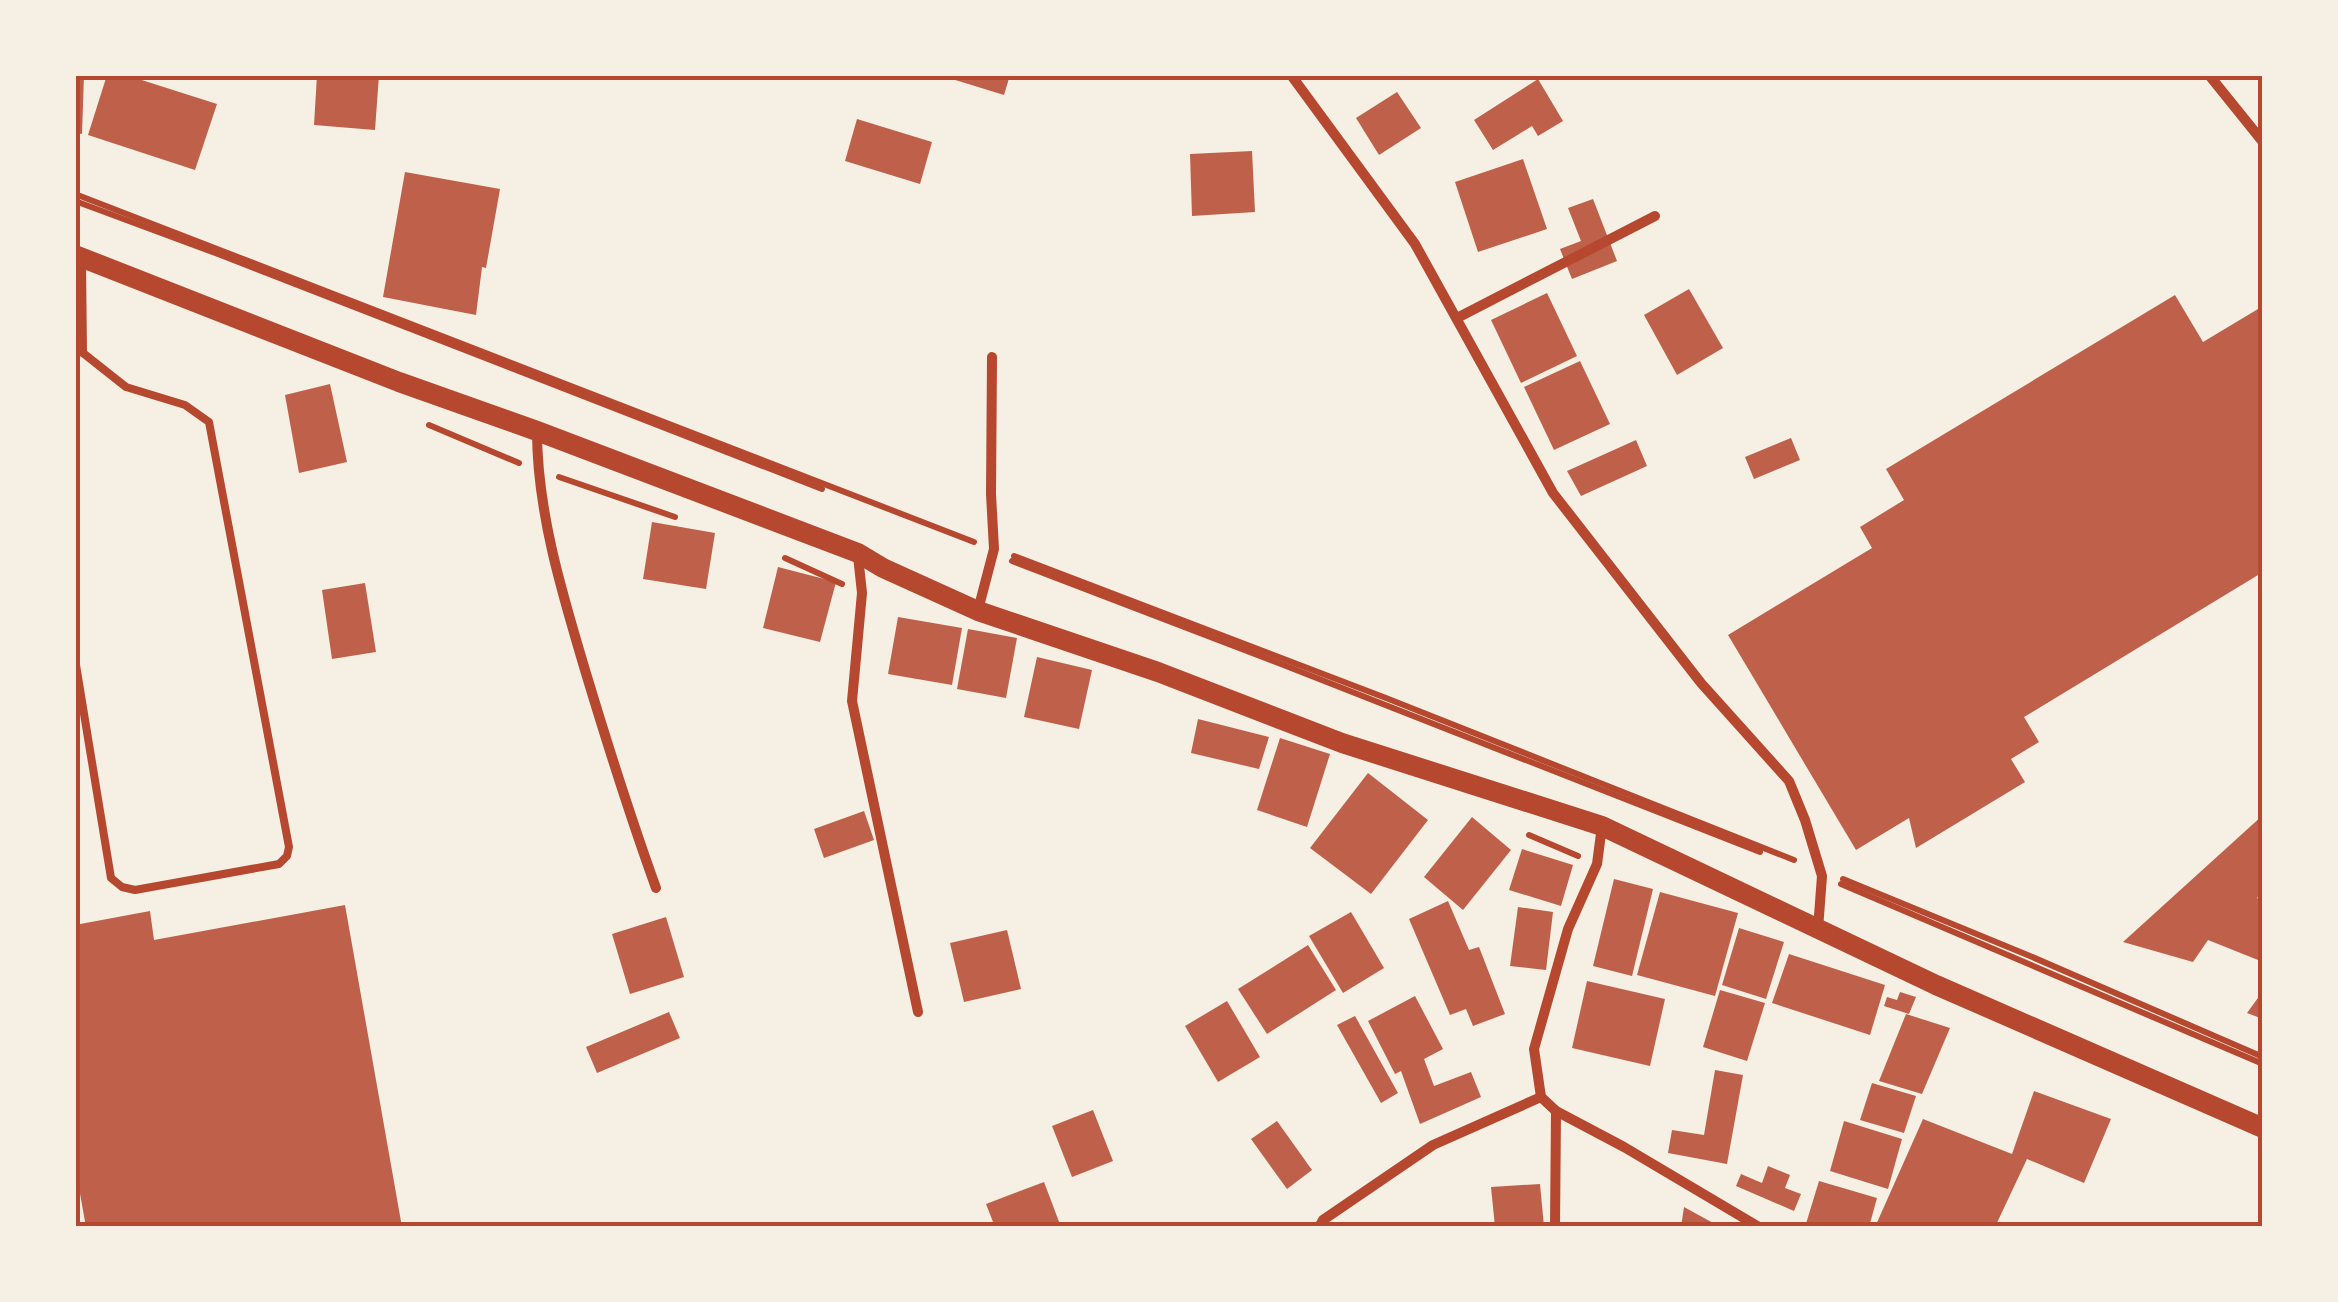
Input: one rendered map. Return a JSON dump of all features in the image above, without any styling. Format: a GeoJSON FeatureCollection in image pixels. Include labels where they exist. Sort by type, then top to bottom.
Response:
{"type":"FeatureCollection","features":[{"type":"Feature","properties":{"kind":"main road"},"geometry":{"type":"LineString","coordinates":[[79,256],[399,382],[858,552],[882,568],[978,612],[1158,672],[1342,744],[1602,826],[1936,985],[2263,1128]]}},
{"type":"Feature","properties":{"kind":"street"},"geometry":{"type":"LineString","coordinates":[[1291,75],[1415,244],[1553,493],[1700,683],[1789,781],[1821,873],[1818,930]]}},
{"type":"Feature","properties":{"kind":"street"},"geometry":{"type":"LineString","coordinates":[[2209,75],[2263,142]]}},
{"type":"Feature","properties":{"kind":"street"},"geometry":{"type":"LineString","coordinates":[[1456,318],[1655,216]]}},
{"type":"Feature","properties":{"kind":"street"},"geometry":{"type":"LineString","coordinates":[[978,612],[994,551],[992,357]]}},
{"type":"Feature","properties":{"kind":"street"},"geometry":{"type":"LineString","coordinates":[[537,431],[537,470],[567,609],[623,798],[656,888]]}},
{"type":"Feature","properties":{"kind":"street"},"geometry":{"type":"LineString","coordinates":[[858,552],[862,593],[852,701],[918,1012]]}},
{"type":"Feature","properties":{"kind":"street"},"geometry":{"type":"LineString","coordinates":[[1602,826],[1597,864],[1568,929],[1534,1049],[1541,1097],[1556,1111],[1759,1227]]}},
{"type":"Feature","properties":{"kind":"street"},"geometry":{"type":"LineString","coordinates":[[1322,1225],[1433,1144],[1541,1097]]}},
{"type":"Feature","properties":{"kind":"street"},"geometry":{"type":"LineString","coordinates":[[1555,1227],[1556,1111]]}},
{"type":"Feature","properties":{"kind":"lane"},"geometry":{"type":"LineString","coordinates":[[75,659],[111,878],[122,887],[136,890],[279,864],[287,856],[290,847],[209,422],[185,405],[126,387],[79,356],[79,256]]}},
{"type":"Feature","properties":{"kind":"path"},"geometry":{"type":"LineString","coordinates":[[75,197],[1821,873],[2263,1060]]}},
{"type":"Feature","properties":{"kind":"building"},"geometry":{"type":"Polygon","coordinates":[[[75,75],[84,75],[82,134],[75,133],[75,75]]]}},
{"type":"Feature","properties":{"kind":"building"},"geometry":{"type":"Polygon","coordinates":[[[107,75],[126,75],[217,104],[195,170],[88,135],[107,75]]]}},
{"type":"Feature","properties":{"kind":"building"},"geometry":{"type":"Polygon","coordinates":[[[317,75],[379,75],[375,130],[314,125],[317,75]]]}},
{"type":"Feature","properties":{"kind":"building"},"geometry":{"type":"Polygon","coordinates":[[[939,75],[1010,75],[1004,95],[939,75]]]}},
{"type":"Feature","properties":{"kind":"building"},"geometry":{"type":"Polygon","coordinates":[[[1538,79],[1563,121],[1538,136],[1532,126],[1493,150],[1474,120],[1538,79]]]}},
{"type":"Feature","properties":{"kind":"building"},"geometry":{"type":"Polygon","coordinates":[[[1397,92],[1421,128],[1379,155],[1356,118],[1397,92]]]}},
{"type":"Feature","properties":{"kind":"building"},"geometry":{"type":"Polygon","coordinates":[[[857,119],[932,142],[920,184],[845,161],[857,119]]]}},
{"type":"Feature","properties":{"kind":"building"},"geometry":{"type":"Polygon","coordinates":[[[1252,151],[1255,212],[1192,216],[1190,154],[1252,151]]]}},
{"type":"Feature","properties":{"kind":"building"},"geometry":{"type":"Polygon","coordinates":[[[1523,159],[1547,229],[1478,252],[1455,182],[1523,159]]]}},
{"type":"Feature","properties":{"kind":"building"},"geometry":{"type":"Polygon","coordinates":[[[405,172],[500,189],[486,268],[482,267],[476,315],[383,297],[405,172]]]}},
{"type":"Feature","properties":{"kind":"building"},"geometry":{"type":"Polygon","coordinates":[[[1593,199],[1617,261],[1572,279],[1560,249],[1581,241],[1568,208],[1593,199]]]}},
{"type":"Feature","properties":{"kind":"building"},"geometry":{"type":"Polygon","coordinates":[[[1689,289],[1723,348],[1677,375],[1644,315],[1689,289]]]}},
{"type":"Feature","properties":{"kind":"building"},"geometry":{"type":"Polygon","coordinates":[[[1547,293],[1577,356],[1521,383],[1491,320],[1547,293]]]}},
{"type":"Feature","properties":{"kind":"building"},"geometry":{"type":"Polygon","coordinates":[[[2175,295],[2203,342],[2263,306],[2263,572],[2024,717],[2039,742],[2011,759],[2025,782],[1916,848],[1909,818],[1856,850],[1728,635],[1872,548],[1860,527],[1904,500],[1886,469],[2175,295]]]}},
{"type":"Feature","properties":{"kind":"building"},"geometry":{"type":"Polygon","coordinates":[[[1580,361],[1610,424],[1554,450],[1524,387],[1580,361]]]}},
{"type":"Feature","properties":{"kind":"building"},"geometry":{"type":"Polygon","coordinates":[[[330,384],[347,462],[299,473],[285,395],[330,384]]]}},
{"type":"Feature","properties":{"kind":"building"},"geometry":{"type":"Polygon","coordinates":[[[1791,438],[1800,460],[1754,479],[1745,457],[1791,438]]]}},
{"type":"Feature","properties":{"kind":"building"},"geometry":{"type":"Polygon","coordinates":[[[1636,440],[1647,466],[1581,496],[1567,471],[1636,440]]]}},
{"type":"Feature","properties":{"kind":"building"},"geometry":{"type":"Polygon","coordinates":[[[652,522],[715,533],[706,589],[643,579],[652,522]]]}},
{"type":"Feature","properties":{"kind":"building"},"geometry":{"type":"Polygon","coordinates":[[[778,567],[836,582],[820,642],[763,628],[778,567]]]}},
{"type":"Feature","properties":{"kind":"building"},"geometry":{"type":"Polygon","coordinates":[[[365,583],[376,652],[332,659],[322,590],[365,583]]]}},
{"type":"Feature","properties":{"kind":"building"},"geometry":{"type":"Polygon","coordinates":[[[898,617],[962,628],[952,685],[888,674],[898,617]]]}},
{"type":"Feature","properties":{"kind":"building"},"geometry":{"type":"Polygon","coordinates":[[[968,629],[1017,638],[1006,698],[957,689],[968,629]]]}},
{"type":"Feature","properties":{"kind":"building"},"geometry":{"type":"Polygon","coordinates":[[[1037,657],[1092,670],[1079,729],[1024,717],[1037,657]]]}},
{"type":"Feature","properties":{"kind":"building"},"geometry":{"type":"Polygon","coordinates":[[[1198,719],[1269,737],[1259,769],[1191,753],[1198,719]]]}},
{"type":"Feature","properties":{"kind":"building"},"geometry":{"type":"Polygon","coordinates":[[[1280,738],[1330,754],[1307,827],[1257,810],[1280,738]]]}},
{"type":"Feature","properties":{"kind":"building"},"geometry":{"type":"Polygon","coordinates":[[[1368,773],[1428,820],[1371,894],[1310,848],[1368,773]]]}},
{"type":"Feature","properties":{"kind":"building"},"geometry":{"type":"Polygon","coordinates":[[[864,811],[874,840],[824,858],[814,829],[864,811]]]}},
{"type":"Feature","properties":{"kind":"building"},"geometry":{"type":"Polygon","coordinates":[[[2263,815],[2263,891],[2257,898],[2263,901],[2263,962],[2208,940],[2193,962],[2123,942],[2263,815]]]}},
{"type":"Feature","properties":{"kind":"building"},"geometry":{"type":"Polygon","coordinates":[[[1472,817],[1511,850],[1463,910],[1424,877],[1472,817]]]}},
{"type":"Feature","properties":{"kind":"building"},"geometry":{"type":"Polygon","coordinates":[[[1522,849],[1573,865],[1561,906],[1509,890],[1522,849]]]}},
{"type":"Feature","properties":{"kind":"building"},"geometry":{"type":"Polygon","coordinates":[[[1614,879],[1653,889],[1632,976],[1593,966],[1614,879]]]}},
{"type":"Feature","properties":{"kind":"building"},"geometry":{"type":"Polygon","coordinates":[[[1660,892],[1738,913],[1715,996],[1637,975],[1660,892]]]}},
{"type":"Feature","properties":{"kind":"building"},"geometry":{"type":"Polygon","coordinates":[[[1448,901],[1469,950],[1479,947],[1505,1014],[1473,1026],[1466,1009],[1450,1015],[1409,919],[1448,901]]]}},
{"type":"Feature","properties":{"kind":"building"},"geometry":{"type":"Polygon","coordinates":[[[345,905],[402,1227],[86,1227],[75,1166],[75,925],[150,911],[154,940],[345,905]]]}},
{"type":"Feature","properties":{"kind":"building"},"geometry":{"type":"Polygon","coordinates":[[[1518,907],[1553,912],[1546,970],[1510,966],[1518,907]]]}},
{"type":"Feature","properties":{"kind":"building"},"geometry":{"type":"Polygon","coordinates":[[[1351,912],[1384,968],[1343,993],[1309,936],[1351,912]]]}},
{"type":"Feature","properties":{"kind":"building"},"geometry":{"type":"Polygon","coordinates":[[[666,917],[684,977],[630,994],[612,934],[666,917]]]}},
{"type":"Feature","properties":{"kind":"building"},"geometry":{"type":"Polygon","coordinates":[[[1739,928],[1784,942],[1766,999],[1722,985],[1739,928]]]}},
{"type":"Feature","properties":{"kind":"building"},"geometry":{"type":"Polygon","coordinates":[[[1007,930],[1021,989],[964,1002],[950,943],[1007,930]]]}},
{"type":"Feature","properties":{"kind":"building"},"geometry":{"type":"Polygon","coordinates":[[[1308,945],[1336,990],[1267,1034],[1238,989],[1308,945]]]}},
{"type":"Feature","properties":{"kind":"building"},"geometry":{"type":"Polygon","coordinates":[[[1789,954],[1885,985],[1870,1035],[1772,1003],[1789,954]]]}},
{"type":"Feature","properties":{"kind":"building"},"geometry":{"type":"Polygon","coordinates":[[[1587,981],[1665,999],[1650,1066],[1572,1048],[1587,981]]]}},
{"type":"Feature","properties":{"kind":"building"},"geometry":{"type":"Polygon","coordinates":[[[1720,990],[1765,1003],[1747,1061],[1703,1047],[1720,990]]]}},
{"type":"Feature","properties":{"kind":"building"},"geometry":{"type":"Polygon","coordinates":[[[2263,991],[2263,1019],[2247,1013],[2263,991]]]}},
{"type":"Feature","properties":{"kind":"building"},"geometry":{"type":"Polygon","coordinates":[[[1900,992],[1916,997],[1909,1014],[1884,1006],[1887,997],[1897,1000],[1900,992]]]}},
{"type":"Feature","properties":{"kind":"building"},"geometry":{"type":"Polygon","coordinates":[[[1415,996],[1443,1049],[1424,1059],[1434,1086],[1471,1072],[1481,1097],[1420,1124],[1401,1071],[1395,1074],[1368,1021],[1415,996]]]}},
{"type":"Feature","properties":{"kind":"building"},"geometry":{"type":"Polygon","coordinates":[[[1227,1001],[1260,1057],[1218,1082],[1185,1026],[1227,1001]]]}},
{"type":"Feature","properties":{"kind":"building"},"geometry":{"type":"Polygon","coordinates":[[[669,1012],[680,1038],[597,1073],[586,1047],[669,1012]]]}},
{"type":"Feature","properties":{"kind":"building"},"geometry":{"type":"Polygon","coordinates":[[[1906,1014],[1950,1028],[1922,1094],[1879,1081],[1906,1014]]]}},
{"type":"Feature","properties":{"kind":"building"},"geometry":{"type":"Polygon","coordinates":[[[1355,1016],[1398,1093],[1381,1103],[1337,1025],[1355,1016]]]}},
{"type":"Feature","properties":{"kind":"building"},"geometry":{"type":"Polygon","coordinates":[[[1715,1070],[1743,1075],[1727,1164],[1668,1153],[1672,1130],[1704,1135],[1715,1070]]]}},
{"type":"Feature","properties":{"kind":"building"},"geometry":{"type":"Polygon","coordinates":[[[1872,1083],[1916,1096],[1904,1133],[1860,1120],[1872,1083]]]}},
{"type":"Feature","properties":{"kind":"building"},"geometry":{"type":"Polygon","coordinates":[[[2034,1091],[2111,1119],[2084,1183],[2027,1159],[1995,1227],[1875,1227],[1923,1119],[2012,1154],[2034,1091]]]}},
{"type":"Feature","properties":{"kind":"building"},"geometry":{"type":"Polygon","coordinates":[[[1093,1110],[1113,1161],[1072,1177],[1052,1126],[1093,1110]]]}},
{"type":"Feature","properties":{"kind":"building"},"geometry":{"type":"Polygon","coordinates":[[[1277,1121],[1312,1170],[1287,1189],[1251,1139],[1277,1121]]]}},
{"type":"Feature","properties":{"kind":"building"},"geometry":{"type":"Polygon","coordinates":[[[1844,1121],[1902,1139],[1888,1189],[1830,1171],[1844,1121]]]}},
{"type":"Feature","properties":{"kind":"building"},"geometry":{"type":"Polygon","coordinates":[[[1768,1166],[1790,1175],[1785,1188],[1801,1194],[1794,1211],[1736,1186],[1741,1174],[1762,1183],[1768,1166]]]}},
{"type":"Feature","properties":{"kind":"building"},"geometry":{"type":"Polygon","coordinates":[[[1819,1181],[1877,1198],[1869,1227],[1805,1227],[1819,1181]]]}},
{"type":"Feature","properties":{"kind":"building"},"geometry":{"type":"Polygon","coordinates":[[[1044,1182],[1061,1227],[995,1227],[986,1204],[1044,1182]]]}},
{"type":"Feature","properties":{"kind":"building"},"geometry":{"type":"Polygon","coordinates":[[[1540,1184],[1544,1227],[1495,1227],[1491,1187],[1540,1184]]]}},
{"type":"Feature","properties":{"kind":"building"},"geometry":{"type":"Polygon","coordinates":[[[1684,1207],[1715,1224],[1714,1227],[1681,1227],[1684,1207]]]}}]}
